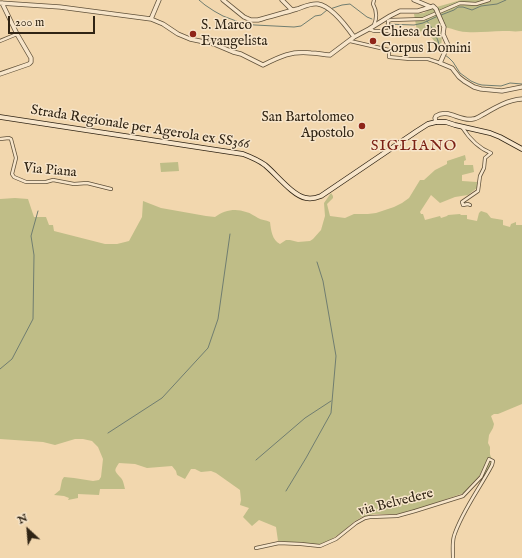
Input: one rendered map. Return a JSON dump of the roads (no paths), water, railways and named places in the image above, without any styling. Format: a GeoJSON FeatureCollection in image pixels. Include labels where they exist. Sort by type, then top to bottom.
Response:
{"type":"FeatureCollection","features":[{"type":"Feature","properties":{"kind":"main road","name":"Strada Regionale per Agerola ex SS366"},"geometry":{"type":"LineString","coordinates":[[0,117],[243,154],[265,165],[301,197],[313,199],[321,196],[417,130],[428,124],[436,122]]}},
{"type":"Feature","properties":{"kind":"main road"},"geometry":{"type":"LineString","coordinates":[[436,122],[446,122],[495,134],[522,149]]}},
{"type":"Feature","properties":{"kind":"street"},"geometry":{"type":"LineString","coordinates":[[151,19],[159,0]]}},
{"type":"Feature","properties":{"kind":"street"},"geometry":{"type":"LineString","coordinates":[[223,0],[244,17],[251,20],[258,20],[317,4],[325,7],[340,19],[354,37]]}},
{"type":"Feature","properties":{"kind":"street"},"geometry":{"type":"LineString","coordinates":[[282,0],[292,10]]}},
{"type":"Feature","properties":{"kind":"street"},"geometry":{"type":"LineString","coordinates":[[374,0],[373,4],[376,12],[374,25]]}},
{"type":"Feature","properties":{"kind":"street"},"geometry":{"type":"LineString","coordinates":[[414,0],[436,8],[444,27],[443,34],[448,45],[441,61]]}},
{"type":"Feature","properties":{"kind":"street"},"geometry":{"type":"LineString","coordinates":[[369,29],[374,31],[392,32],[392,29],[388,27],[388,22],[391,20],[422,19],[460,3],[476,4],[490,0]]}},
{"type":"Feature","properties":{"kind":"street"},"geometry":{"type":"LineString","coordinates":[[1,3],[60,7],[151,19],[190,39],[214,44],[263,65],[290,53],[330,55],[354,37],[400,11],[420,10],[431,7]]}},
{"type":"Feature","properties":{"kind":"street"},"geometry":{"type":"LineString","coordinates":[[0,74],[31,62],[31,58],[1,3]]}},
{"type":"Feature","properties":{"kind":"street"},"geometry":{"type":"LineString","coordinates":[[420,3],[422,7],[420,10]]}},
{"type":"Feature","properties":{"kind":"street"},"geometry":{"type":"LineString","coordinates":[[0,41],[17,34]]}},
{"type":"Feature","properties":{"kind":"street"},"geometry":{"type":"LineString","coordinates":[[349,41],[388,50],[389,57],[441,61],[452,68],[464,81],[480,90],[502,91],[522,87]]}},
{"type":"Feature","properties":{"kind":"street"},"geometry":{"type":"LineString","coordinates":[[436,122],[436,116],[441,114],[450,114],[466,120],[471,120],[510,101],[522,99]]}},
{"type":"Feature","properties":{"kind":"street"},"geometry":{"type":"LineString","coordinates":[[462,127],[472,141],[487,152],[491,153],[485,158],[478,191],[462,202],[463,205],[470,205]]}},
{"type":"Feature","properties":{"kind":"street","name":"Via Piana"},"geometry":{"type":"LineString","coordinates":[[0,140],[11,139],[16,158],[12,174],[14,177],[26,182],[53,180],[74,184],[87,183],[111,189]]}},
{"type":"Feature","properties":{"kind":"street","name":"via Belvedere"},"geometry":{"type":"LineString","coordinates":[[256,548],[279,543],[320,546],[336,539],[356,523],[365,518],[397,516],[463,496],[480,477],[489,459],[491,459],[493,460],[492,465],[464,513],[454,537],[452,544],[453,558]]}},
{"type":"Feature","properties":{"kind":"waterway"},"geometry":{"type":"LineString","coordinates":[[199,0],[223,16],[244,24],[255,25],[301,26],[327,10]]}},
{"type":"Feature","properties":{"kind":"waterway"},"geometry":{"type":"LineString","coordinates":[[441,15],[458,7],[472,10],[481,6],[497,4],[506,0]]}},
{"type":"Feature","properties":{"kind":"waterway"},"geometry":{"type":"LineString","coordinates":[[330,9],[350,4],[372,19]]}},
{"type":"Feature","properties":{"kind":"waterway"},"geometry":{"type":"LineString","coordinates":[[386,24],[414,25],[423,23],[438,16]]}},
{"type":"Feature","properties":{"kind":"waterway"},"geometry":{"type":"LineString","coordinates":[[427,21],[434,32],[441,52],[443,53]]}},
{"type":"Feature","properties":{"kind":"waterway"},"geometry":{"type":"LineString","coordinates":[[445,55],[453,62],[460,73],[478,84],[501,86],[510,83],[522,84]]}},
{"type":"Feature","properties":{"kind":"waterway"},"geometry":{"type":"LineString","coordinates":[[0,369],[12,359],[33,319],[34,255],[31,236],[38,211]]}},
{"type":"Feature","properties":{"kind":"waterway"},"geometry":{"type":"LineString","coordinates":[[108,433],[162,398],[208,348],[218,319],[230,234]]}},
{"type":"Feature","properties":{"kind":"waterway"},"geometry":{"type":"LineString","coordinates":[[286,491],[331,413],[336,356],[323,281],[317,262]]}},
{"type":"Feature","properties":{"kind":"waterway"},"geometry":{"type":"LineString","coordinates":[[256,460],[305,418],[331,401]]}},
{"type":"Feature","properties":{"kind":"place","name":"S. Marco Evangelista"},"geometry":{"type":"Point","coordinates":[193,34]}},
{"type":"Feature","properties":{"kind":"place","name":"Chiesa del Corpus Domini"},"geometry":{"type":"Point","coordinates":[373,41]}},
{"type":"Feature","properties":{"kind":"place","name":"San Bartolomeo Apostolo"},"geometry":{"type":"Point","coordinates":[362,126]}},
{"type":"Feature","properties":{"kind":"district","name":"SIGLIANO"},"geometry":{"type":"Point","coordinates":[414,147]}}]}
